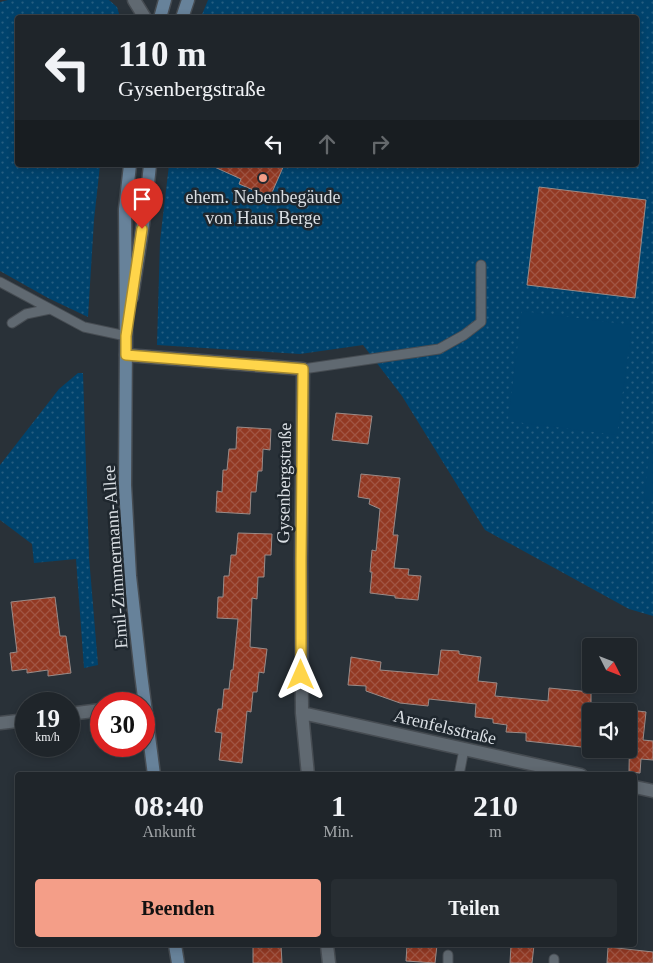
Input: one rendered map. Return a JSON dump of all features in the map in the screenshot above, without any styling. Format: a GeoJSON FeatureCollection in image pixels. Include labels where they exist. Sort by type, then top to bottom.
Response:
{"type":"FeatureCollection","features":[{"type":"Feature","properties":{"kind":"main road"},"geometry":{"type":"LineString","coordinates":[[161,15],[165,0]]}},
{"type":"Feature","properties":{"kind":"main road"},"geometry":{"type":"LineString","coordinates":[[183,15],[188,0]]}},
{"type":"Feature","properties":{"kind":"main road","name":"Emil-Zimmermann-Allee"},"geometry":{"type":"LineString","coordinates":[[130,167],[124,210],[126,336],[125,485],[130,576],[143,692]]}},
{"type":"Feature","properties":{"kind":"main road","name":"Emil-Zimmermann-Allee"},"geometry":{"type":"LineString","coordinates":[[126,336],[150,167]]}},
{"type":"Feature","properties":{"kind":"main road","name":"Emil-Zimmermann-Allee"},"geometry":{"type":"LineString","coordinates":[[151,757],[154,772]]}},
{"type":"Feature","properties":{"kind":"main road"},"geometry":{"type":"LineString","coordinates":[[175,947],[178,963]]}},
{"type":"Feature","properties":{"kind":"street"},"geometry":{"type":"LineString","coordinates":[[134,0],[143,15]]}},
{"type":"Feature","properties":{"kind":"street"},"geometry":{"type":"LineString","coordinates":[[126,355],[303,369]]}},
{"type":"Feature","properties":{"kind":"street","name":"Gysenbergstraße"},"geometry":{"type":"LineString","coordinates":[[303,369],[302,713],[308,772]]}},
{"type":"Feature","properties":{"kind":"street","name":"Arenfelsstraße"},"geometry":{"type":"LineString","coordinates":[[302,713],[567,772]]}},
{"type":"Feature","properties":{"kind":"street"},"geometry":{"type":"LineString","coordinates":[[0,723],[15,721]]}},
{"type":"Feature","properties":{"kind":"street"},"geometry":{"type":"LineString","coordinates":[[637,787],[653,791]]}},
{"type":"Feature","properties":{"kind":"street"},"geometry":{"type":"LineString","coordinates":[[327,947],[328,963]]}},
{"type":"Feature","properties":{"kind":"lane"},"geometry":{"type":"LineString","coordinates":[[303,369],[439,349],[464,335],[481,322],[481,265]]}},
{"type":"Feature","properties":{"kind":"lane"},"geometry":{"type":"LineString","coordinates":[[0,282],[84,327],[126,336]]}},
{"type":"Feature","properties":{"kind":"lane"},"geometry":{"type":"LineString","coordinates":[[12,323],[26,314],[50,309]]}},
{"type":"Feature","properties":{"kind":"lane"},"geometry":{"type":"LineString","coordinates":[[460,772],[464,749]]}},
{"type":"Feature","properties":{"kind":"shaded area"},"geometry":{"type":"Polygon","coordinates":[[[8,0],[109,0],[117,7],[119,15],[15,15],[15,167],[100,167],[94,220],[88,317],[48,298],[0,271],[0,2],[8,0]]]}},
{"type":"Feature","properties":{"kind":"shaded area"},"geometry":{"type":"Polygon","coordinates":[[[208,0],[653,0],[653,616],[629,609],[485,530],[402,396],[363,345],[300,354],[157,345],[160,241],[169,167],[639,167],[639,15],[202,15],[208,0]]]}},
{"type":"Feature","properties":{"kind":"shaded area"},"geometry":{"type":"Polygon","coordinates":[[[522,311],[632,325],[617,435],[508,421],[522,311]]]}},
{"type":"Feature","properties":{"kind":"shaded area"},"geometry":{"type":"Polygon","coordinates":[[[78,373],[83,373],[89,557],[98,665],[84,668],[76,559],[34,563],[32,544],[0,520],[0,465],[59,389],[78,373]]]}},
{"type":"Feature","properties":{"kind":"shaded area"},"geometry":{"type":"Polygon","coordinates":[[[650,446],[653,446],[653,500],[644,499],[650,446]]]}},
{"type":"Feature","properties":{"kind":"building"},"geometry":{"type":"Polygon","coordinates":[[[214,167],[283,167],[270,197],[239,184],[241,179],[214,167]]]}},
{"type":"Feature","properties":{"kind":"building"},"geometry":{"type":"Polygon","coordinates":[[[539,187],[646,200],[635,298],[527,285],[539,187]]]}},
{"type":"Feature","properties":{"kind":"building"},"geometry":{"type":"Polygon","coordinates":[[[336,413],[372,416],[368,444],[332,440],[336,413]]]}},
{"type":"Feature","properties":{"kind":"building"},"geometry":{"type":"Polygon","coordinates":[[[237,427],[271,429],[270,450],[263,449],[262,471],[258,471],[256,492],[251,492],[250,514],[216,512],[217,491],[222,492],[223,470],[227,470],[229,449],[236,449],[237,427]]]}},
{"type":"Feature","properties":{"kind":"building"},"geometry":{"type":"Polygon","coordinates":[[[361,474],[400,478],[393,535],[398,535],[394,568],[409,569],[408,575],[421,576],[418,600],[370,593],[372,550],[376,551],[380,509],[369,504],[370,499],[358,497],[361,474]]]}},
{"type":"Feature","properties":{"kind":"building"},"geometry":{"type":"Polygon","coordinates":[[[238,533],[272,534],[271,555],[265,555],[264,577],[258,577],[257,599],[252,598],[250,647],[267,649],[264,673],[259,672],[257,692],[253,692],[251,712],[247,711],[242,763],[219,760],[222,733],[215,732],[218,709],[222,709],[224,689],[229,689],[231,670],[233,670],[238,619],[217,618],[218,597],[223,597],[224,576],[229,576],[231,555],[236,555],[238,533]]]}},
{"type":"Feature","properties":{"kind":"building"},"geometry":{"type":"Polygon","coordinates":[[[55,597],[60,636],[66,636],[71,673],[48,676],[48,670],[27,673],[27,669],[12,671],[10,653],[17,652],[11,602],[55,597]]]}},
{"type":"Feature","properties":{"kind":"building"},"geometry":{"type":"Polygon","coordinates":[[[441,650],[459,651],[459,654],[481,657],[478,681],[497,683],[495,696],[548,701],[549,688],[591,693],[591,703],[582,703],[582,747],[526,741],[526,733],[506,732],[507,725],[493,723],[493,719],[475,717],[476,704],[429,699],[428,706],[400,703],[366,691],[366,686],[348,685],[351,657],[381,662],[380,670],[438,675],[441,650]]]}},
{"type":"Feature","properties":{"kind":"building"},"geometry":{"type":"Polygon","coordinates":[[[637,711],[646,712],[643,740],[653,741],[653,760],[641,759],[640,773],[629,772],[629,758],[637,758],[637,711]]]}},
{"type":"Feature","properties":{"kind":"building"},"geometry":{"type":"Polygon","coordinates":[[[253,947],[281,947],[282,963],[253,963],[253,947]]]}},
{"type":"Feature","properties":{"kind":"building"},"geometry":{"type":"Polygon","coordinates":[[[407,947],[437,947],[435,963],[406,961],[407,947]]]}},
{"type":"Feature","properties":{"kind":"building"},"geometry":{"type":"Polygon","coordinates":[[[511,947],[534,947],[532,963],[510,963],[511,947]]]}},
{"type":"Feature","properties":{"kind":"building"},"geometry":{"type":"Polygon","coordinates":[[[608,947],[653,952],[653,963],[607,963],[608,947]]]}},
{"type":"Feature","properties":{"kind":"place","name":"ehem. Nebenbegäude von Haus Berge"},"geometry":{"type":"Point","coordinates":[263,178]}},
{"type":"Feature","properties":{"kind":"route"},"geometry":{"type":"LineString","coordinates":[[142,229],[126,336],[126,355],[303,369],[301,675]]}}]}
